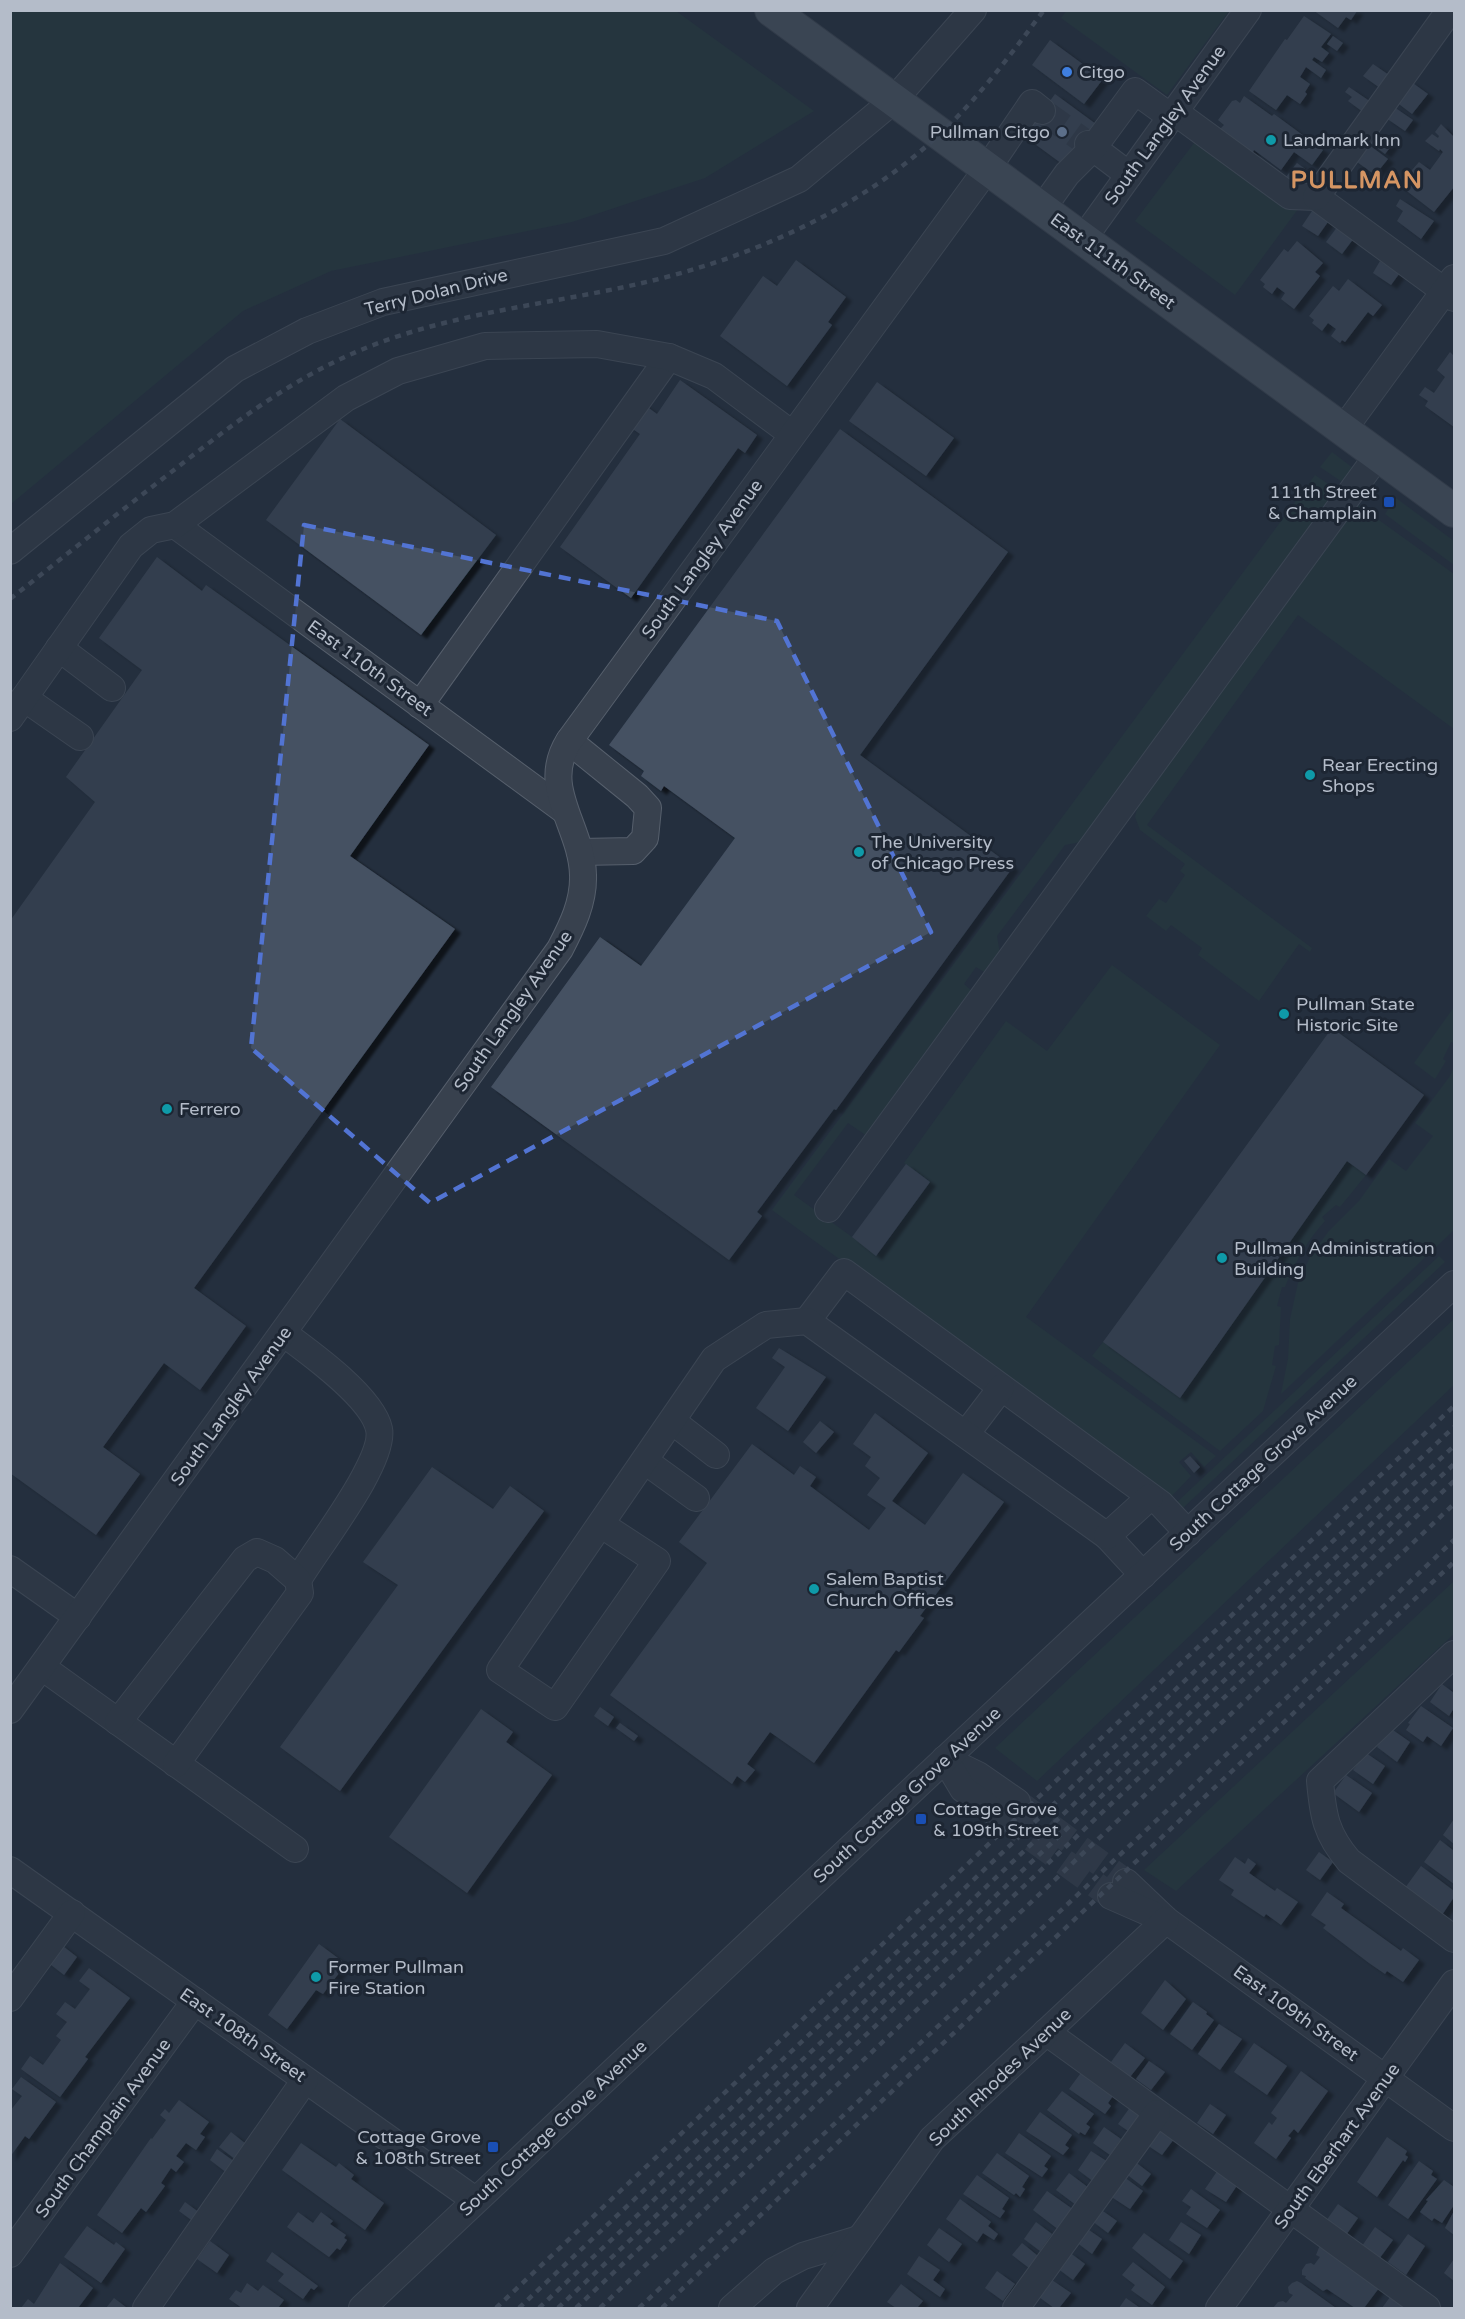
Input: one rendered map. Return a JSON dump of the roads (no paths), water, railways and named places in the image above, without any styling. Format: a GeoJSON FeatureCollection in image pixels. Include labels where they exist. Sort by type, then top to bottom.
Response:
{"type":"FeatureCollection","features":[{"type":"Feature","properties":{"kind":"main road","name":"East 111th Street"},"geometry":{"type":"LineString","coordinates":[[771,10],[1455,511]]}},
{"type":"Feature","properties":{"kind":"street","name":"Terry Dolan Drive"},"geometry":{"type":"LineString","coordinates":[[10,551],[235,369],[308,331],[383,302],[664,241],[799,179],[894,100],[973,10]]}},
{"type":"Feature","properties":{"kind":"street"},"geometry":{"type":"LineString","coordinates":[[1316,197],[1450,10]]}},
{"type":"Feature","properties":{"kind":"street","name":"South Langley Avenue"},"geometry":{"type":"LineString","coordinates":[[1083,239],[1248,11]]}},
{"type":"Feature","properties":{"kind":"street"},"geometry":{"type":"LineString","coordinates":[[1042,209],[1067,174],[1135,91],[1173,114],[1290,196],[1316,197],[1451,289],[1343,430]]}},
{"type":"Feature","properties":{"kind":"street","name":"South Langley Avenue"},"geometry":{"type":"LineString","coordinates":[[10,1710],[560,949],[572,926],[581,900],[583,875],[580,852],[558,786],[558,768],[563,750],[987,169],[1032,103],[1042,111]]}},
{"type":"Feature","properties":{"kind":"street"},"geometry":{"type":"LineString","coordinates":[[1090,146],[1129,175]]}},
{"type":"Feature","properties":{"kind":"street"},"geometry":{"type":"LineString","coordinates":[[80,736],[17,708],[131,546],[151,530],[175,525],[346,399],[398,371],[485,346],[597,344],[669,357],[714,376],[792,434]]}},
{"type":"Feature","properties":{"kind":"street"},"geometry":{"type":"LineString","coordinates":[[420,705],[669,357]]}},
{"type":"Feature","properties":{"kind":"street"},"geometry":{"type":"LineString","coordinates":[[828,1209],[1378,455]]}},
{"type":"Feature","properties":{"kind":"street","name":"East 110th Street"},"geometry":{"type":"LineString","coordinates":[[175,525],[565,811]]}},
{"type":"Feature","properties":{"kind":"street"},"geometry":{"type":"LineString","coordinates":[[59,648],[112,688]]}},
{"type":"Feature","properties":{"kind":"street"},"geometry":{"type":"LineString","coordinates":[[569,741],[637,796],[648,808],[645,838],[633,851],[580,852]]}},
{"type":"Feature","properties":{"kind":"street"},"geometry":{"type":"LineString","coordinates":[[807,1321],[844,1272],[1150,1497],[1188,1533]]}},
{"type":"Feature","properties":{"kind":"street","name":"South Cottage Grove Avenue"},"geometry":{"type":"LineString","coordinates":[[362,2308],[945,1759],[1455,1284]]}},
{"type":"Feature","properties":{"kind":"street"},"geometry":{"type":"LineString","coordinates":[[602,1525],[657,1561],[555,1707],[500,1670],[602,1525],[714,1359],[766,1325],[807,1321],[1107,1536],[1143,1575]]}},
{"type":"Feature","properties":{"kind":"street"},"geometry":{"type":"LineString","coordinates":[[284,1333],[333,1372],[367,1405],[379,1430],[375,1459],[363,1482],[298,1580]]}},
{"type":"Feature","properties":{"kind":"street"},"geometry":{"type":"LineString","coordinates":[[966,1434],[1002,1388]]}},
{"type":"Feature","properties":{"kind":"street"},"geometry":{"type":"LineString","coordinates":[[672,1421],[716,1455]]}},
{"type":"Feature","properties":{"kind":"street"},"geometry":{"type":"LineString","coordinates":[[645,1461],[696,1498]]}},
{"type":"Feature","properties":{"kind":"street"},"geometry":{"type":"LineString","coordinates":[[1107,1536],[1150,1497]]}},
{"type":"Feature","properties":{"kind":"street"},"geometry":{"type":"LineString","coordinates":[[118,1722],[245,1559],[257,1552],[275,1560],[298,1580],[300,1593],[176,1764]]}},
{"type":"Feature","properties":{"kind":"street"},"geometry":{"type":"LineString","coordinates":[[10,1569],[78,1617]]}},
{"type":"Feature","properties":{"kind":"street"},"geometry":{"type":"LineString","coordinates":[[1455,1654],[1320,1781],[1323,1813],[1328,1832],[1335,1845],[1349,1861],[1455,1939]]}},
{"type":"Feature","properties":{"kind":"street"},"geometry":{"type":"LineString","coordinates":[[42,1667],[295,1850]]}},
{"type":"Feature","properties":{"kind":"street"},"geometry":{"type":"LineString","coordinates":[[945,1759],[978,1774],[1009,1809]]}},
{"type":"Feature","properties":{"kind":"street","name":"East 108th Street"},"geometry":{"type":"LineString","coordinates":[[10,1869],[475,2200]]}},
{"type":"Feature","properties":{"kind":"street","name":"East 109th Street"},"geometry":{"type":"LineString","coordinates":[[1118,1889],[1166,1920],[1455,2128]]}},
{"type":"Feature","properties":{"kind":"street"},"geometry":{"type":"LineString","coordinates":[[10,1998],[72,1913]]}},
{"type":"Feature","properties":{"kind":"street","name":"South Rhodes Avenue"},"geometry":{"type":"LineString","coordinates":[[810,2308],[932,2139],[1166,1920]]}},
{"type":"Feature","properties":{"kind":"street","name":"South Eberhart Avenue"},"geometry":{"type":"LineString","coordinates":[[1219,2308],[1455,1983]]}},
{"type":"Feature","properties":{"kind":"street","name":"South Champlain Avenue"},"geometry":{"type":"LineString","coordinates":[[10,2254],[195,2001]]}},
{"type":"Feature","properties":{"kind":"street"},"geometry":{"type":"LineString","coordinates":[[1046,2032],[1422,2307]]}},
{"type":"Feature","properties":{"kind":"street"},"geometry":{"type":"LineString","coordinates":[[146,2308],[305,2080]]}},
{"type":"Feature","properties":{"kind":"street"},"geometry":{"type":"LineString","coordinates":[[1016,2308],[1157,2113]]}},
{"type":"Feature","properties":{"kind":"street"},"geometry":{"type":"LineString","coordinates":[[732,2308],[774,2271],[803,2256],[860,2239]]}},
{"type":"Feature","properties":{"kind":"tunnel"},"geometry":{"type":"LineString","coordinates":[[1042,111],[1088,144]]}},
{"type":"Feature","properties":{"kind":"tunnel"},"geometry":{"type":"LineString","coordinates":[[1017,1802],[1126,1882]]}},
{"type":"Feature","properties":{"kind":"tunnel"},"geometry":{"type":"LineString","coordinates":[[1001,1816],[1111,1896]]}},
{"type":"Feature","properties":{"kind":"railway"},"geometry":{"type":"LineString","coordinates":[[10,599],[236,423],[279,393],[323,367],[382,342],[418,330],[491,312],[601,292],[679,274],[761,246],[838,208],[875,186],[942,132],[983,89],[1044,10]]}},
{"type":"Feature","properties":{"kind":"railway"},"geometry":{"type":"LineString","coordinates":[[496,2308],[1454,1406]]}},
{"type":"Feature","properties":{"kind":"railway"},"geometry":{"type":"LineString","coordinates":[[519,2308],[1454,1427]]}},
{"type":"Feature","properties":{"kind":"railway"},"geometry":{"type":"LineString","coordinates":[[539,2308],[1454,1446]]}},
{"type":"Feature","properties":{"kind":"railway"},"geometry":{"type":"LineString","coordinates":[[558,2308],[1454,1464]]}},
{"type":"Feature","properties":{"kind":"railway"},"geometry":{"type":"LineString","coordinates":[[576,2308],[1454,1481]]}},
{"type":"Feature","properties":{"kind":"railway"},"geometry":{"type":"LineString","coordinates":[[600,2308],[1454,1504]]}},
{"type":"Feature","properties":{"kind":"railway"},"geometry":{"type":"LineString","coordinates":[[639,2308],[1454,1540]]}},
{"type":"Feature","properties":{"kind":"railway"},"geometry":{"type":"LineString","coordinates":[[662,2308],[1454,1562]]}},
{"type":"Feature","properties":{"kind":"place","name":"Citgo"},"geometry":{"type":"Point","coordinates":[1067,72]}},
{"type":"Feature","properties":{"kind":"place","name":"Pullman Citgo"},"geometry":{"type":"Point","coordinates":[1062,132]}},
{"type":"Feature","properties":{"kind":"place","name":"Landmark Inn"},"geometry":{"type":"Point","coordinates":[1271,140]}},
{"type":"Feature","properties":{"kind":"place","name":"111th Street & Champlain"},"geometry":{"type":"Point","coordinates":[1389,502]}},
{"type":"Feature","properties":{"kind":"place","name":"Rear Erecting Shops"},"geometry":{"type":"Point","coordinates":[1310,775]}},
{"type":"Feature","properties":{"kind":"place","name":"The University of Chicago Press"},"geometry":{"type":"Point","coordinates":[859,852]}},
{"type":"Feature","properties":{"kind":"place","name":"Pullman State Historic Site"},"geometry":{"type":"Point","coordinates":[1284,1014]}},
{"type":"Feature","properties":{"kind":"place","name":"Ferrero"},"geometry":{"type":"Point","coordinates":[167,1109]}},
{"type":"Feature","properties":{"kind":"place","name":"Pullman Administration Building"},"geometry":{"type":"Point","coordinates":[1222,1258]}},
{"type":"Feature","properties":{"kind":"place","name":"Salem Baptist Church Offices"},"geometry":{"type":"Point","coordinates":[814,1589]}},
{"type":"Feature","properties":{"kind":"place","name":"Cottage Grove & 109th Street"},"geometry":{"type":"Point","coordinates":[921,1819]}},
{"type":"Feature","properties":{"kind":"place","name":"Former Pullman Fire Station"},"geometry":{"type":"Point","coordinates":[316,1977]}},
{"type":"Feature","properties":{"kind":"place","name":"Cottage Grove & 108th Street"},"geometry":{"type":"Point","coordinates":[493,2147]}},
{"type":"Feature","properties":{"kind":"district","name":"PULLMAN"},"geometry":{"type":"Point","coordinates":[1357,180]}}]}
